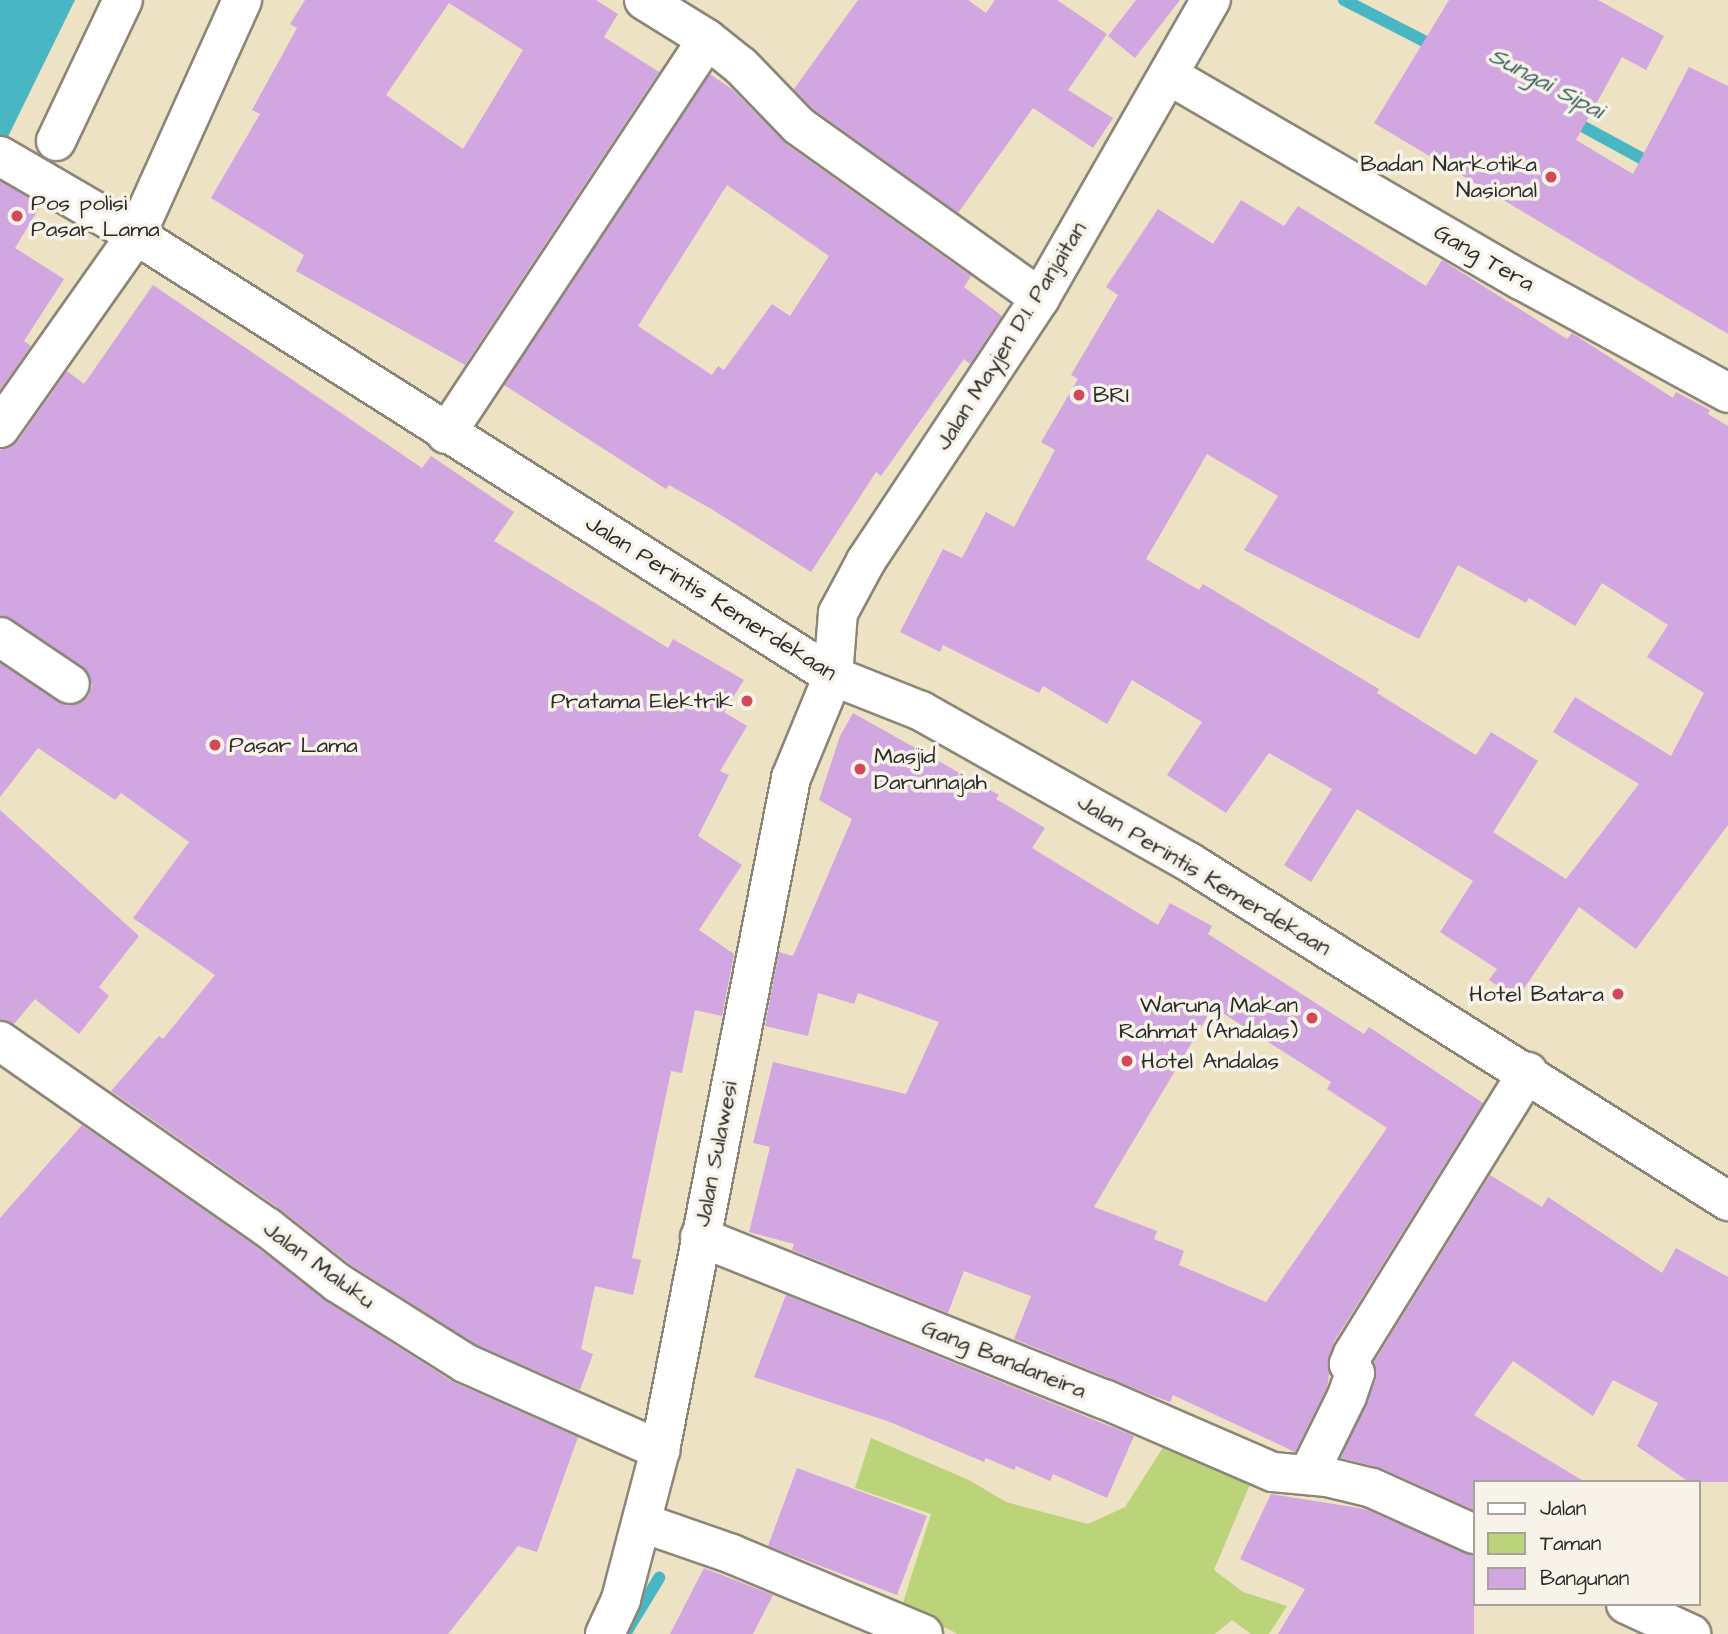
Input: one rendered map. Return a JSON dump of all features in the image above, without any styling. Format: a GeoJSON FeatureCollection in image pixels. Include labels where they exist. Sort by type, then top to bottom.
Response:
{"type":"FeatureCollection","features":[{"type":"Feature","properties":{"kind":"street"},"geometry":{"type":"LineString","coordinates":[[56,141],[123,0]]}},
{"type":"Feature","properties":{"kind":"street"},"geometry":{"type":"LineString","coordinates":[[0,428],[136,235],[242,0]]}},
{"type":"Feature","properties":{"kind":"street"},"geometry":{"type":"LineString","coordinates":[[644,0],[708,38],[741,65],[799,126],[1040,298]]}},
{"type":"Feature","properties":{"kind":"street","name":"Jalan Mayjen D.I. Panjaitan"},"geometry":{"type":"LineString","coordinates":[[833,676],[838,613],[866,561],[1040,298],[1170,76],[1211,0]]}},
{"type":"Feature","properties":{"kind":"street"},"geometry":{"type":"LineString","coordinates":[[446,434],[708,38]]}},
{"type":"Feature","properties":{"kind":"street","name":"Gang Tera"},"geometry":{"type":"LineString","coordinates":[[1170,76],[1521,280],[1728,393]]}},
{"type":"Feature","properties":{"kind":"street","name":"Jalan Perintis Kemerdekaan"},"geometry":{"type":"LineString","coordinates":[[0,156],[49,187],[136,235],[446,434],[833,676],[921,711],[1177,855],[1528,1072],[1728,1201]]}},
{"type":"Feature","properties":{"kind":"street"},"geometry":{"type":"LineString","coordinates":[[0,638],[70,684]]}},
{"type":"Feature","properties":{"kind":"street","name":"Jalan Sulawesi"},"geometry":{"type":"LineString","coordinates":[[605,1634],[621,1599],[643,1524],[660,1450],[791,778],[833,676]]}},
{"type":"Feature","properties":{"kind":"street","name":"Jalan Maluku"},"geometry":{"type":"LineString","coordinates":[[0,1041],[267,1227],[338,1283],[465,1363],[660,1450]]}},
{"type":"Feature","properties":{"kind":"street"},"geometry":{"type":"LineString","coordinates":[[1308,1475],[1347,1396],[1355,1373],[1349,1364],[1353,1354],[1528,1072]]}},
{"type":"Feature","properties":{"kind":"street","name":"Gang Bandaneira"},"geometry":{"type":"LineString","coordinates":[[700,1237],[1104,1399],[1273,1472],[1308,1475],[1372,1488],[1472,1533]]}},
{"type":"Feature","properties":{"kind":"street"},"geometry":{"type":"LineString","coordinates":[[643,1524],[732,1554],[923,1634]]}},
{"type":"Feature","properties":{"kind":"street"},"geometry":{"type":"LineString","coordinates":[[1630,1606],[1691,1634]]}},
{"type":"Feature","properties":{"kind":"green space"},"geometry":{"type":"Polygon","coordinates":[[[871,1438],[969,1480],[1006,1502],[1088,1524],[1125,1507],[1164,1446],[1251,1482],[1214,1570],[1243,1592],[1287,1606],[1269,1634],[1251,1634],[1232,1620],[1215,1634],[958,1634],[902,1606],[931,1514],[855,1488],[871,1438]]]}},
{"type":"Feature","properties":{"kind":"water"},"geometry":{"type":"Polygon","coordinates":[[[0,0],[75,0],[0,153],[0,0]]]}},
{"type":"Feature","properties":{"kind":"building"},"geometry":{"type":"Polygon","coordinates":[[[305,0],[596,0],[618,14],[604,37],[659,72],[465,365],[296,271],[304,255],[211,198],[260,114],[252,110],[297,28],[290,24],[305,0]],[[449,3],[386,95],[463,149],[523,50],[449,3]]]}},
{"type":"Feature","properties":{"kind":"building"},"geometry":{"type":"Polygon","coordinates":[[[858,0],[968,0],[986,13],[995,0],[1057,0],[1107,34],[1068,90],[1113,118],[1093,148],[1033,108],[958,213],[813,109],[794,89],[858,0]]]}},
{"type":"Feature","properties":{"kind":"building"},"geometry":{"type":"Polygon","coordinates":[[[1136,0],[1180,0],[1135,58],[1108,36],[1136,0]]]}},
{"type":"Feature","properties":{"kind":"building"},"geometry":{"type":"Polygon","coordinates":[[[1449,0],[1598,0],[1664,36],[1646,70],[1622,57],[1576,140],[1633,174],[1689,67],[1728,86],[1728,334],[1374,123],[1449,0]]]}},
{"type":"Feature","properties":{"kind":"building"},"geometry":{"type":"Polygon","coordinates":[[[710,74],[733,90],[786,144],[971,276],[964,287],[1002,316],[970,364],[964,359],[881,476],[876,472],[811,572],[713,510],[669,485],[666,489],[504,385],[710,74]],[[727,185],[638,326],[712,375],[718,366],[724,370],[772,304],[790,316],[829,256],[727,185]]]}},
{"type":"Feature","properties":{"kind":"building"},"geometry":{"type":"Polygon","coordinates":[[[0,181],[41,205],[15,248],[64,279],[24,341],[31,346],[0,390],[0,181]]]}},
{"type":"Feature","properties":{"kind":"building"},"geometry":{"type":"Polygon","coordinates":[[[1241,200],[1284,226],[1298,206],[1426,286],[1442,260],[1567,339],[1572,333],[1673,398],[1676,392],[1710,410],[1708,414],[1728,426],[1728,825],[1636,949],[1579,907],[1517,999],[1489,980],[1497,969],[1440,932],[1473,881],[1357,809],[1311,882],[1284,865],[1332,789],[1269,753],[1226,813],[1167,775],[1202,722],[1132,680],[1107,724],[1043,686],[1039,693],[943,645],[940,652],[900,632],[943,549],[962,558],[986,512],[1014,527],[1055,450],[1041,442],[1078,379],[1071,375],[1118,295],[1106,287],[1158,209],[1213,244],[1241,200]],[[1207,454],[1146,559],[1199,590],[1203,584],[1379,689],[1377,693],[1476,755],[1491,732],[1538,761],[1493,832],[1566,879],[1639,784],[1553,732],[1575,697],[1671,756],[1704,693],[1647,657],[1668,625],[1602,583],[1575,626],[1529,598],[1526,603],[1458,565],[1419,639],[1244,550],[1278,496],[1207,454]]]}},
{"type":"Feature","properties":{"kind":"building"},"geometry":{"type":"Polygon","coordinates":[[[153,285],[422,468],[431,456],[514,512],[494,541],[668,648],[673,639],[744,680],[724,712],[747,726],[720,771],[729,775],[698,836],[742,865],[699,930],[734,954],[722,1016],[695,1010],[682,1073],[671,1071],[632,1258],[641,1260],[633,1295],[595,1286],[581,1349],[593,1354],[580,1390],[475,1344],[351,1265],[280,1209],[111,1091],[159,1036],[163,1039],[215,975],[133,918],[189,842],[121,793],[115,800],[38,748],[0,797],[0,663],[68,706],[88,697],[92,685],[82,666],[0,615],[0,450],[18,441],[67,371],[84,384],[153,285]]]}},
{"type":"Feature","properties":{"kind":"building"},"geometry":{"type":"Polygon","coordinates":[[[853,713],[999,795],[996,799],[1045,828],[1032,848],[1158,925],[1170,903],[1212,926],[1208,934],[1364,1034],[1369,1027],[1483,1103],[1334,1342],[1327,1388],[1295,1452],[1173,1395],[1170,1402],[1014,1339],[1031,1296],[964,1271],[948,1313],[792,1250],[794,1244],[749,1232],[770,1147],[753,1143],[773,1062],[906,1094],[939,1022],[858,993],[854,1004],[818,993],[808,1036],[765,1026],[779,952],[793,956],[852,819],[819,800],[840,736],[853,713]],[[1213,1007],[1094,1207],[1157,1231],[1154,1239],[1184,1251],[1179,1265],[1266,1302],[1387,1128],[1327,1089],[1331,1082],[1213,1007]]]}},
{"type":"Feature","properties":{"kind":"building"},"geometry":{"type":"Polygon","coordinates":[[[0,810],[139,936],[99,987],[109,996],[79,1034],[35,999],[14,1024],[0,1019],[0,810]]]}},
{"type":"Feature","properties":{"kind":"building"},"geometry":{"type":"Polygon","coordinates":[[[82,1125],[254,1245],[326,1301],[453,1382],[578,1437],[537,1552],[518,1546],[448,1634],[0,1634],[0,1218],[82,1125]]]}},
{"type":"Feature","properties":{"kind":"building"},"geometry":{"type":"Polygon","coordinates":[[[1490,1175],[1542,1207],[1548,1197],[1662,1273],[1676,1248],[1728,1277],[1728,1482],[1686,1480],[1637,1446],[1658,1403],[1613,1380],[1593,1416],[1513,1361],[1474,1415],[1582,1480],[1472,1480],[1472,1509],[1381,1468],[1341,1458],[1376,1380],[1374,1362],[1490,1175]]]}},
{"type":"Feature","properties":{"kind":"building"},"geometry":{"type":"Polygon","coordinates":[[[786,1295],[1134,1436],[1107,1498],[1053,1474],[1050,1481],[1016,1466],[1014,1470],[986,1458],[984,1462],[890,1422],[754,1377],[786,1295]]]}},
{"type":"Feature","properties":{"kind":"building"},"geometry":{"type":"Polygon","coordinates":[[[797,1468],[927,1516],[897,1595],[768,1546],[797,1468]]]}},
{"type":"Feature","properties":{"kind":"building"},"geometry":{"type":"Polygon","coordinates":[[[1271,1494],[1365,1509],[1472,1555],[1474,1634],[1278,1634],[1305,1589],[1240,1559],[1271,1494]]]}},
{"type":"Feature","properties":{"kind":"building"},"geometry":{"type":"Polygon","coordinates":[[[704,1568],[773,1595],[753,1634],[670,1634],[704,1568]]]}},
{"type":"Feature","properties":{"kind":"waterway","name":"Sungai Sipai"},"geometry":{"type":"LineString","coordinates":[[1344,0],[1438,48]]}},
{"type":"Feature","properties":{"kind":"waterway","name":"Sungai Sipai"},"geometry":{"type":"LineString","coordinates":[[1571,120],[1654,165]]}},
{"type":"Feature","properties":{"kind":"waterway"},"geometry":{"type":"LineString","coordinates":[[625,1634],[659,1578]]}},
{"type":"Feature","properties":{"kind":"place","name":"Badan Narkotika Nasional"},"geometry":{"type":"Point","coordinates":[1551,177]}},
{"type":"Feature","properties":{"kind":"place","name":"Pos polisi Pasar Lama"},"geometry":{"type":"Point","coordinates":[17,216]}},
{"type":"Feature","properties":{"kind":"place","name":"BRI"},"geometry":{"type":"Point","coordinates":[1079,395]}},
{"type":"Feature","properties":{"kind":"place","name":"Pratama Elektrik"},"geometry":{"type":"Point","coordinates":[747,701]}},
{"type":"Feature","properties":{"kind":"place","name":"Pasar Lama"},"geometry":{"type":"Point","coordinates":[215,745]}},
{"type":"Feature","properties":{"kind":"place","name":"Masjid Darunnajah"},"geometry":{"type":"Point","coordinates":[860,769]}},
{"type":"Feature","properties":{"kind":"place","name":"Hotel Batara"},"geometry":{"type":"Point","coordinates":[1618,994]}},
{"type":"Feature","properties":{"kind":"place","name":"Warung Makan Rahmat (Andalas)"},"geometry":{"type":"Point","coordinates":[1312,1018]}},
{"type":"Feature","properties":{"kind":"place","name":"Hotel Andalas"},"geometry":{"type":"Point","coordinates":[1127,1061]}}]}
